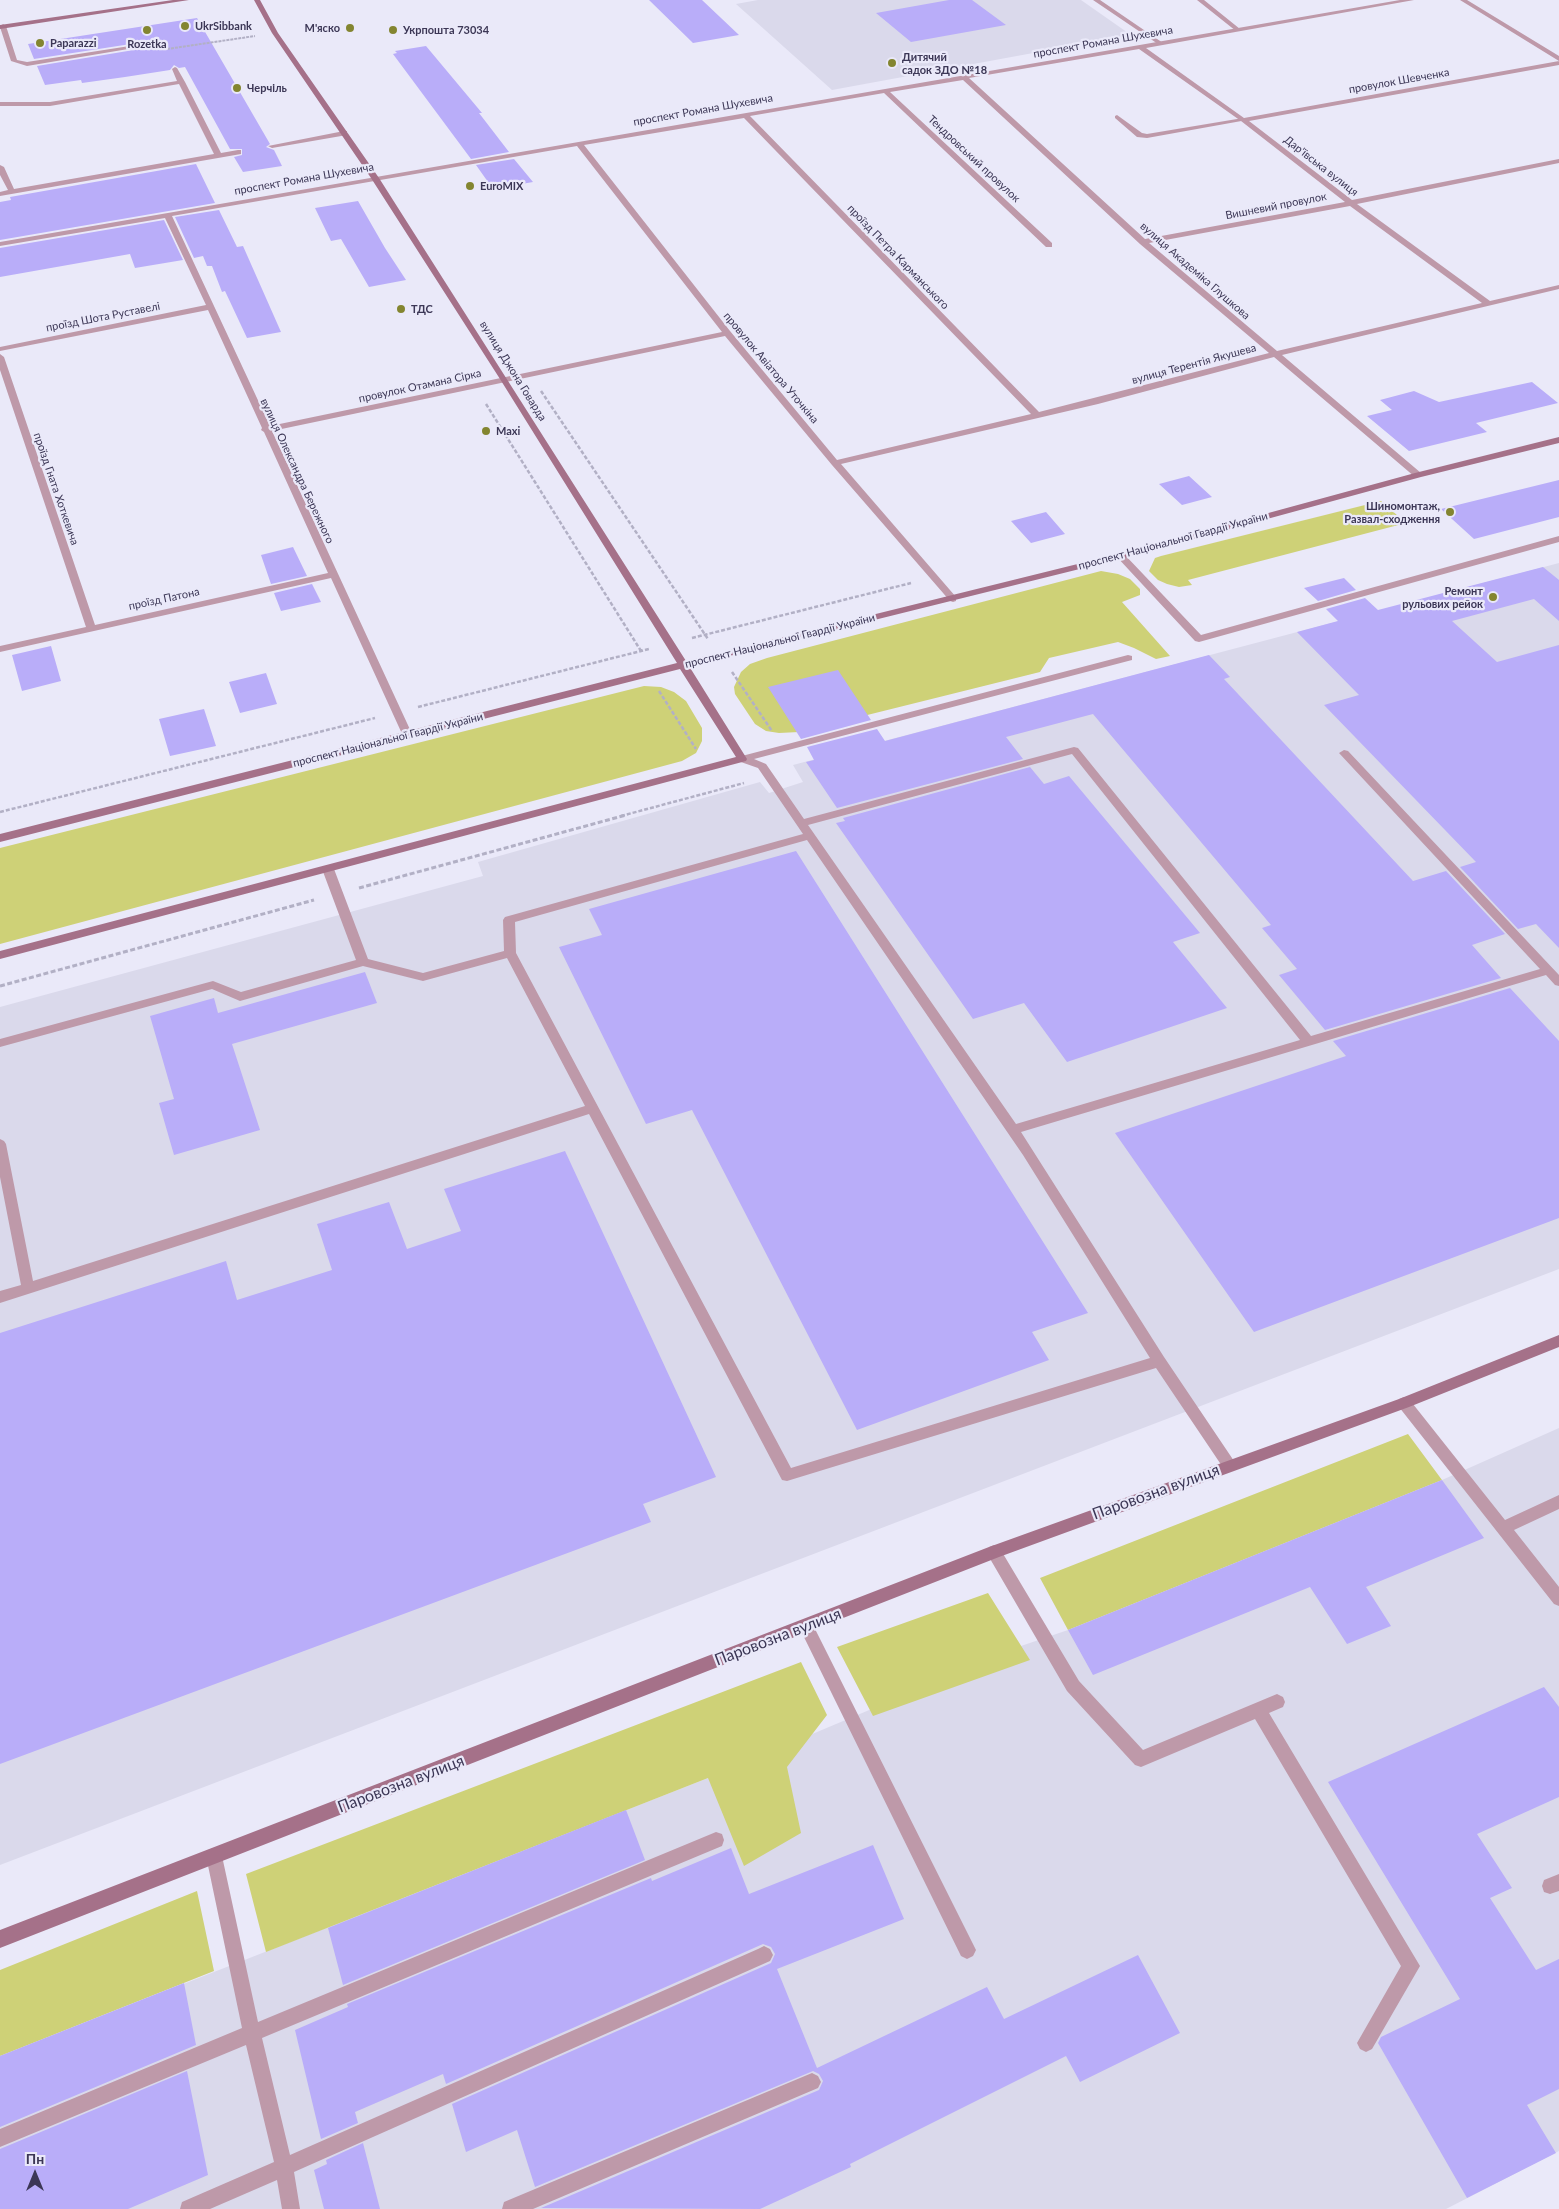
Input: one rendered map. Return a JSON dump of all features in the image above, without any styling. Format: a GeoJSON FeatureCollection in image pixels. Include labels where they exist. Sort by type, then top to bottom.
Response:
{"type":"FeatureCollection","features":[{"type":"Feature","properties":{"kind":"street"},"geometry":{"type":"LineString","coordinates":[[149,45],[27,64],[14,61],[2,26],[186,0]]}},
{"type":"Feature","properties":{"kind":"street","name":"вулиця Джона Говарда"},"geometry":{"type":"LineString","coordinates":[[257,0],[274,33],[375,178],[504,379],[742,759]]}},
{"type":"Feature","properties":{"kind":"street"},"geometry":{"type":"LineString","coordinates":[[1098,1],[1113,0]]}},
{"type":"Feature","properties":{"kind":"street"},"geometry":{"type":"LineString","coordinates":[[1200,0],[1238,30]]}},
{"type":"Feature","properties":{"kind":"street","name":"проспект Романа Шухевича"},"geometry":{"type":"LineString","coordinates":[[0,244],[1411,0]]}},
{"type":"Feature","properties":{"kind":"street"},"geometry":{"type":"LineString","coordinates":[[1463,0],[1559,61]]}},
{"type":"Feature","properties":{"kind":"street"},"geometry":{"type":"LineString","coordinates":[[1098,1],[1160,43]]}},
{"type":"Feature","properties":{"kind":"street","name":"Дар'ївська вулиця"},"geometry":{"type":"LineString","coordinates":[[1141,47],[1243,120],[1351,203],[1488,303]]}},
{"type":"Feature","properties":{"kind":"street","name":"провулок Шевченка"},"geometry":{"type":"LineString","coordinates":[[1117,117],[1140,135],[1147,136],[1559,61]]}},
{"type":"Feature","properties":{"kind":"street"},"geometry":{"type":"LineString","coordinates":[[175,69],[218,155]]}},
{"type":"Feature","properties":{"kind":"street","name":"вулиця Академіка Глушкова"},"geometry":{"type":"LineString","coordinates":[[964,77],[1144,242],[1418,475]]}},
{"type":"Feature","properties":{"kind":"street"},"geometry":{"type":"LineString","coordinates":[[0,104],[50,104],[182,82]]}},
{"type":"Feature","properties":{"kind":"street","name":"Тендровський провулок"},"geometry":{"type":"LineString","coordinates":[[884,90],[1050,244]]}},
{"type":"Feature","properties":{"kind":"street","name":"проїзд Петра Карманського"},"geometry":{"type":"LineString","coordinates":[[744,114],[1037,415]]}},
{"type":"Feature","properties":{"kind":"street"},"geometry":{"type":"LineString","coordinates":[[272,146],[344,133]]}},
{"type":"Feature","properties":{"kind":"street","name":"провулок Авіатора Уточкіна"},"geometry":{"type":"LineString","coordinates":[[579,144],[727,333],[835,463],[953,599]]}},
{"type":"Feature","properties":{"kind":"street"},"geometry":{"type":"LineString","coordinates":[[0,194],[238,152]]}},
{"type":"Feature","properties":{"kind":"street","name":"Вишневий провулок"},"geometry":{"type":"LineString","coordinates":[[1144,242],[1559,161]]}},
{"type":"Feature","properties":{"kind":"street"},"geometry":{"type":"LineString","coordinates":[[0,167],[12,192]]}},
{"type":"Feature","properties":{"kind":"street","name":"вулиця Олександра Бережного"},"geometry":{"type":"LineString","coordinates":[[168,215],[408,736]]}},
{"type":"Feature","properties":{"kind":"street","name":"вулиця Терентія Якушева"},"geometry":{"type":"LineString","coordinates":[[835,463],[1037,415],[1276,354],[1559,287]]}},
{"type":"Feature","properties":{"kind":"street","name":"проїзд Шота Руставелі"},"geometry":{"type":"LineString","coordinates":[[0,349],[210,307]]}},
{"type":"Feature","properties":{"kind":"street","name":"провулок Отамана Сірка"},"geometry":{"type":"LineString","coordinates":[[266,430],[727,333]]}},
{"type":"Feature","properties":{"kind":"street","name":"проїзд Гната Хоткевича"},"geometry":{"type":"LineString","coordinates":[[0,357],[91,628]]}},
{"type":"Feature","properties":{"kind":"street","name":"проспект Національної Гвардії України"},"geometry":{"type":"LineString","coordinates":[[0,838],[408,736],[721,655],[953,599],[1121,556],[1418,475],[1559,440]]}},
{"type":"Feature","properties":{"kind":"street"},"geometry":{"type":"LineString","coordinates":[[1121,556],[1200,639],[1559,540]]}},
{"type":"Feature","properties":{"kind":"street","name":"проїзд Патона"},"geometry":{"type":"LineString","coordinates":[[0,649],[333,575]]}},
{"type":"Feature","properties":{"kind":"street"},"geometry":{"type":"LineString","coordinates":[[0,955],[1128,658]]}},
{"type":"Feature","properties":{"kind":"street"},"geometry":{"type":"LineString","coordinates":[[801,824],[1074,750],[1309,1042]]}},
{"type":"Feature","properties":{"kind":"street"},"geometry":{"type":"LineString","coordinates":[[1344,753],[1559,982]]}},
{"type":"Feature","properties":{"kind":"street"},"geometry":{"type":"LineString","coordinates":[[742,759],[762,766],[769,776],[1013,1130],[1159,1361],[1229,1464]]}},
{"type":"Feature","properties":{"kind":"street"},"geometry":{"type":"LineString","coordinates":[[809,836],[509,920],[510,953],[787,1475],[1159,1361]]}},
{"type":"Feature","properties":{"kind":"street"},"geometry":{"type":"LineString","coordinates":[[328,869],[363,962]]}},
{"type":"Feature","properties":{"kind":"street"},"geometry":{"type":"LineString","coordinates":[[0,1043],[213,985],[240,997],[363,962],[424,977],[510,953]]}},
{"type":"Feature","properties":{"kind":"street"},"geometry":{"type":"LineString","coordinates":[[1013,1130],[1549,970]]}},
{"type":"Feature","properties":{"kind":"street"},"geometry":{"type":"LineString","coordinates":[[0,1297],[591,1108]]}},
{"type":"Feature","properties":{"kind":"street"},"geometry":{"type":"LineString","coordinates":[[0,1144],[28,1288]]}},
{"type":"Feature","properties":{"kind":"street","name":"Паровозна вулиця"},"geometry":{"type":"LineString","coordinates":[[0,1940],[994,1552],[1229,1464],[1404,1403],[1559,1341]]}},
{"type":"Feature","properties":{"kind":"street"},"geometry":{"type":"LineString","coordinates":[[1404,1403],[1559,1599]]}},
{"type":"Feature","properties":{"kind":"street"},"geometry":{"type":"LineString","coordinates":[[1504,1528],[1559,1502]]}},
{"type":"Feature","properties":{"kind":"street"},"geometry":{"type":"LineString","coordinates":[[994,1552],[1073,1686],[1141,1758],[1277,1702]]}},
{"type":"Feature","properties":{"kind":"street"},"geometry":{"type":"LineString","coordinates":[[806,1626],[966,1950]]}},
{"type":"Feature","properties":{"kind":"street"},"geometry":{"type":"LineString","coordinates":[[1258,1710],[1411,1966],[1366,2043]]}},
{"type":"Feature","properties":{"kind":"street"},"geometry":{"type":"LineString","coordinates":[[0,2138],[716,1840]]}},
{"type":"Feature","properties":{"kind":"street"},"geometry":{"type":"LineString","coordinates":[[214,1856],[252,2034],[284,2168],[291,2209]]}},
{"type":"Feature","properties":{"kind":"street"},"geometry":{"type":"LineString","coordinates":[[189,2209],[764,1955]]}},
{"type":"Feature","properties":{"kind":"street"},"geometry":{"type":"LineString","coordinates":[[512,2209],[812,2082]]}},
{"type":"Feature","properties":{"kind":"path"},"geometry":{"type":"LineString","coordinates":[[168,56],[166,49],[274,33]]}},
{"type":"Feature","properties":{"kind":"path"},"geometry":{"type":"LineString","coordinates":[[530,374],[705,635],[721,655],[784,748]]}},
{"type":"Feature","properties":{"kind":"path"},"geometry":{"type":"LineString","coordinates":[[475,386],[641,651]]}},
{"type":"Feature","properties":{"kind":"path"},"geometry":{"type":"LineString","coordinates":[[0,812],[934,578]]}},
{"type":"Feature","properties":{"kind":"path"},"geometry":{"type":"LineString","coordinates":[[635,652],[708,768]]}},
{"type":"Feature","properties":{"kind":"path"},"geometry":{"type":"LineString","coordinates":[[0,986],[769,776]]}},
{"type":"Feature","properties":{"kind":"shaded area","name":"Дитячий садок ЗДО №18"},"geometry":{"type":"Polygon","coordinates":[[[758,0],[1081,0],[1131,35],[832,90],[736,4],[758,0]]]}},
{"type":"Feature","properties":{"kind":"shaded area"},"geometry":{"type":"Polygon","coordinates":[[[1559,563],[1559,1269],[0,1865],[0,1007],[483,876],[478,862],[760,782],[769,793],[803,782],[793,765],[1559,563]]]}},
{"type":"Feature","properties":{"kind":"shaded area"},"geometry":{"type":"Polygon","coordinates":[[[1559,1428],[1559,2151],[1446,2209],[0,2209],[0,2056],[708,1778],[1021,1646],[1068,1630],[1442,1480],[1559,1428]]]}},
{"type":"Feature","properties":{"kind":"green space"},"geometry":{"type":"Polygon","coordinates":[[[1381,501],[1406,523],[1188,580],[1192,585],[1179,587],[1167,584],[1158,580],[1149,571],[1155,558],[1161,556],[1381,501]]]}},
{"type":"Feature","properties":{"kind":"green space"},"geometry":{"type":"Polygon","coordinates":[[[1101,571],[1118,574],[1130,579],[1140,589],[1140,595],[1122,602],[1170,656],[1156,659],[1118,642],[1049,658],[1040,672],[799,732],[779,733],[766,731],[755,724],[735,694],[734,687],[741,672],[750,664],[767,658],[1101,571]]]}},
{"type":"Feature","properties":{"kind":"green space"},"geometry":{"type":"Polygon","coordinates":[[[644,686],[661,687],[674,692],[686,701],[702,728],[702,741],[696,753],[682,761],[0,944],[0,848],[644,686]]]}},
{"type":"Feature","properties":{"kind":"green space"},"geometry":{"type":"Polygon","coordinates":[[[1408,1434],[1442,1480],[1068,1630],[1040,1578],[1408,1434]]]}},
{"type":"Feature","properties":{"kind":"green space"},"geometry":{"type":"Polygon","coordinates":[[[988,1593],[1030,1660],[873,1716],[837,1647],[988,1593]]]}},
{"type":"Feature","properties":{"kind":"green space"},"geometry":{"type":"Polygon","coordinates":[[[801,1662],[827,1715],[787,1767],[801,1833],[744,1866],[708,1778],[266,1952],[246,1874],[801,1662]]]}},
{"type":"Feature","properties":{"kind":"green space"},"geometry":{"type":"Polygon","coordinates":[[[197,1891],[214,1971],[0,2056],[0,1970],[197,1891]]]}},
{"type":"Feature","properties":{"kind":"building"},"geometry":{"type":"Polygon","coordinates":[[[649,0],[702,0],[739,35],[693,43],[649,0]]]}},
{"type":"Feature","properties":{"kind":"building"},"geometry":{"type":"Polygon","coordinates":[[[949,0],[972,0],[1006,25],[911,42],[876,13],[949,0]]]}},
{"type":"Feature","properties":{"kind":"building"},"geometry":{"type":"Polygon","coordinates":[[[197,18],[270,144],[266,147],[274,150],[282,166],[243,172],[234,157],[242,155],[242,149],[230,149],[185,67],[179,68],[174,65],[170,70],[125,77],[82,83],[81,80],[45,85],[37,66],[152,47],[154,45],[150,41],[34,59],[28,44],[197,18]]]}},
{"type":"Feature","properties":{"kind":"building"},"geometry":{"type":"Polygon","coordinates":[[[426,46],[482,113],[479,113],[509,152],[471,159],[393,54],[397,53],[395,51],[426,46]]]}},
{"type":"Feature","properties":{"kind":"building"},"geometry":{"type":"Polygon","coordinates":[[[514,159],[533,182],[493,189],[476,165],[514,159]]]}},
{"type":"Feature","properties":{"kind":"building"},"geometry":{"type":"Polygon","coordinates":[[[196,164],[215,203],[0,240],[0,202],[11,200],[10,197],[196,164]]]}},
{"type":"Feature","properties":{"kind":"building"},"geometry":{"type":"Polygon","coordinates":[[[358,201],[406,280],[369,287],[341,239],[331,241],[315,208],[358,201]]]}},
{"type":"Feature","properties":{"kind":"building"},"geometry":{"type":"Polygon","coordinates":[[[219,210],[237,247],[243,246],[281,332],[247,338],[225,291],[222,292],[212,266],[207,266],[203,256],[194,258],[175,217],[219,210]]]}},
{"type":"Feature","properties":{"kind":"building"},"geometry":{"type":"Polygon","coordinates":[[[164,220],[183,260],[135,268],[130,254],[0,277],[0,248],[164,220]]]}},
{"type":"Feature","properties":{"kind":"building"},"geometry":{"type":"Polygon","coordinates":[[[1532,382],[1558,403],[1476,423],[1487,432],[1409,451],[1367,416],[1392,410],[1380,400],[1414,391],[1439,402],[1532,382]]]}},
{"type":"Feature","properties":{"kind":"building"},"geometry":{"type":"Polygon","coordinates":[[[1189,476],[1212,497],[1182,505],[1159,484],[1189,476]]]}},
{"type":"Feature","properties":{"kind":"building"},"geometry":{"type":"Polygon","coordinates":[[[1559,480],[1559,517],[1474,539],[1441,509],[1559,480]]]}},
{"type":"Feature","properties":{"kind":"building"},"geometry":{"type":"Polygon","coordinates":[[[1046,512],[1065,534],[1031,543],[1011,521],[1046,512]]]}},
{"type":"Feature","properties":{"kind":"building"},"geometry":{"type":"Polygon","coordinates":[[[293,547],[307,576],[271,584],[261,555],[293,547]]]}},
{"type":"Feature","properties":{"kind":"building"},"geometry":{"type":"Polygon","coordinates":[[[1543,567],[1559,580],[1559,621],[1534,599],[1452,621],[1497,662],[1559,645],[1559,948],[1536,924],[1518,929],[1460,867],[1476,862],[1324,705],[1359,695],[1297,632],[1338,621],[1326,609],[1365,598],[1378,610],[1543,567]]]}},
{"type":"Feature","properties":{"kind":"building"},"geometry":{"type":"Polygon","coordinates":[[[1344,578],[1356,590],[1318,601],[1304,588],[1344,578]]]}},
{"type":"Feature","properties":{"kind":"building"},"geometry":{"type":"Polygon","coordinates":[[[312,584],[321,602],[281,611],[274,593],[312,584]]]}},
{"type":"Feature","properties":{"kind":"building"},"geometry":{"type":"Polygon","coordinates":[[[51,646],[61,681],[22,691],[12,655],[51,646]]]}},
{"type":"Feature","properties":{"kind":"building"},"geometry":{"type":"Polygon","coordinates":[[[1209,655],[1230,677],[1224,679],[1413,881],[1446,871],[1505,934],[1472,945],[1501,978],[1325,1030],[1279,975],[1297,969],[1262,928],[1271,925],[1093,714],[1006,737],[1023,759],[837,808],[806,762],[814,760],[807,747],[877,729],[885,741],[1209,655]]]}},
{"type":"Feature","properties":{"kind":"building"},"geometry":{"type":"Polygon","coordinates":[[[838,670],[871,720],[801,739],[768,687],[838,670]]]}},
{"type":"Feature","properties":{"kind":"building"},"geometry":{"type":"Polygon","coordinates":[[[266,673],[277,704],[240,713],[229,682],[266,673]]]}},
{"type":"Feature","properties":{"kind":"building"},"geometry":{"type":"Polygon","coordinates":[[[204,709],[216,746],[170,756],[159,719],[204,709]]]}},
{"type":"Feature","properties":{"kind":"building"},"geometry":{"type":"Polygon","coordinates":[[[1030,767],[1044,784],[1069,776],[1200,933],[1173,942],[1227,1008],[1067,1062],[1024,1003],[973,1019],[836,823],[845,821],[843,818],[1030,767]]]}},
{"type":"Feature","properties":{"kind":"building"},"geometry":{"type":"Polygon","coordinates":[[[796,851],[1088,1313],[1032,1332],[1049,1360],[857,1430],[692,1110],[646,1124],[559,947],[602,935],[589,909],[796,851]]]}},
{"type":"Feature","properties":{"kind":"building"},"geometry":{"type":"Polygon","coordinates":[[[365,972],[377,1003],[232,1044],[260,1130],[174,1155],[159,1103],[174,1099],[150,1016],[214,998],[218,1013],[365,972]]]}},
{"type":"Feature","properties":{"kind":"building"},"geometry":{"type":"Polygon","coordinates":[[[1510,988],[1559,1041],[1559,1218],[1254,1332],[1115,1133],[1346,1056],[1333,1041],[1510,988]]]}},
{"type":"Feature","properties":{"kind":"building"},"geometry":{"type":"Polygon","coordinates":[[[565,1151],[716,1477],[643,1504],[651,1522],[0,1764],[0,1333],[226,1261],[237,1300],[332,1270],[317,1224],[389,1202],[407,1249],[461,1231],[444,1189],[565,1151]]]}},
{"type":"Feature","properties":{"kind":"building"},"geometry":{"type":"Polygon","coordinates":[[[1442,1480],[1484,1538],[1366,1587],[1391,1626],[1347,1644],[1310,1587],[1093,1675],[1068,1630],[1442,1480]]]}},
{"type":"Feature","properties":{"kind":"building"},"geometry":{"type":"Polygon","coordinates":[[[1544,1687],[1559,1707],[1559,1797],[1477,1834],[1512,1888],[1490,1898],[1536,1970],[1559,1959],[1559,2089],[1527,2105],[1556,2153],[1467,2198],[1378,2043],[1381,2037],[1460,1999],[1328,1782],[1544,1687]]]}},
{"type":"Feature","properties":{"kind":"building"},"geometry":{"type":"Polygon","coordinates":[[[626,1810],[645,1860],[343,1985],[328,1928],[626,1810]]]}},
{"type":"Feature","properties":{"kind":"building"},"geometry":{"type":"Polygon","coordinates":[[[873,1845],[904,1919],[777,1969],[817,2068],[987,1987],[1004,2019],[1138,1955],[1180,2033],[1080,2082],[1066,2056],[850,2164],[851,2167],[760,2209],[541,2208],[819,2090],[823,2081],[819,2074],[813,2071],[535,2187],[517,2130],[466,2152],[452,2104],[771,1963],[775,1954],[771,1947],[763,1944],[446,2084],[443,2074],[355,2112],[358,2123],[321,2139],[295,2030],[348,2007],[347,2004],[651,1878],[652,1881],[731,1848],[749,1894],[873,1845]]]}},
{"type":"Feature","properties":{"kind":"building"},"geometry":{"type":"Polygon","coordinates":[[[184,1983],[196,2045],[0,2127],[0,2056],[184,1983]]]}},
{"type":"Feature","properties":{"kind":"building"},"geometry":{"type":"Polygon","coordinates":[[[187,2071],[208,2175],[128,2209],[0,2209],[0,2149],[187,2071]]]}},
{"type":"Feature","properties":{"kind":"building"},"geometry":{"type":"Polygon","coordinates":[[[363,2143],[380,2209],[324,2209],[314,2170],[327,2164],[326,2160],[363,2143]]]}},
{"type":"Feature","properties":{"kind":"place","name":"UkrSibbank"},"geometry":{"type":"Point","coordinates":[185,26]}},
{"type":"Feature","properties":{"kind":"place","name":"М'яско"},"geometry":{"type":"Point","coordinates":[350,28]}},
{"type":"Feature","properties":{"kind":"place","name":"Rozetka"},"geometry":{"type":"Point","coordinates":[147,30]}},
{"type":"Feature","properties":{"kind":"place","name":"Укрпошта 73034"},"geometry":{"type":"Point","coordinates":[393,30]}},
{"type":"Feature","properties":{"kind":"place","name":"Paparazzi"},"geometry":{"type":"Point","coordinates":[40,43]}},
{"type":"Feature","properties":{"kind":"place","name":"Дитячий садок ЗДО №18"},"geometry":{"type":"Point","coordinates":[892,63]}},
{"type":"Feature","properties":{"kind":"place","name":"Черчіль"},"geometry":{"type":"Point","coordinates":[237,88]}},
{"type":"Feature","properties":{"kind":"place","name":"EuroMIX"},"geometry":{"type":"Point","coordinates":[470,186]}},
{"type":"Feature","properties":{"kind":"place","name":"ТДС"},"geometry":{"type":"Point","coordinates":[401,309]}},
{"type":"Feature","properties":{"kind":"place","name":"Maxi"},"geometry":{"type":"Point","coordinates":[486,431]}},
{"type":"Feature","properties":{"kind":"place","name":"Шиномонтаж, Развал-сходження"},"geometry":{"type":"Point","coordinates":[1450,512]}},
{"type":"Feature","properties":{"kind":"place","name":"Ремонт рульових рейок"},"geometry":{"type":"Point","coordinates":[1493,597]}}]}
